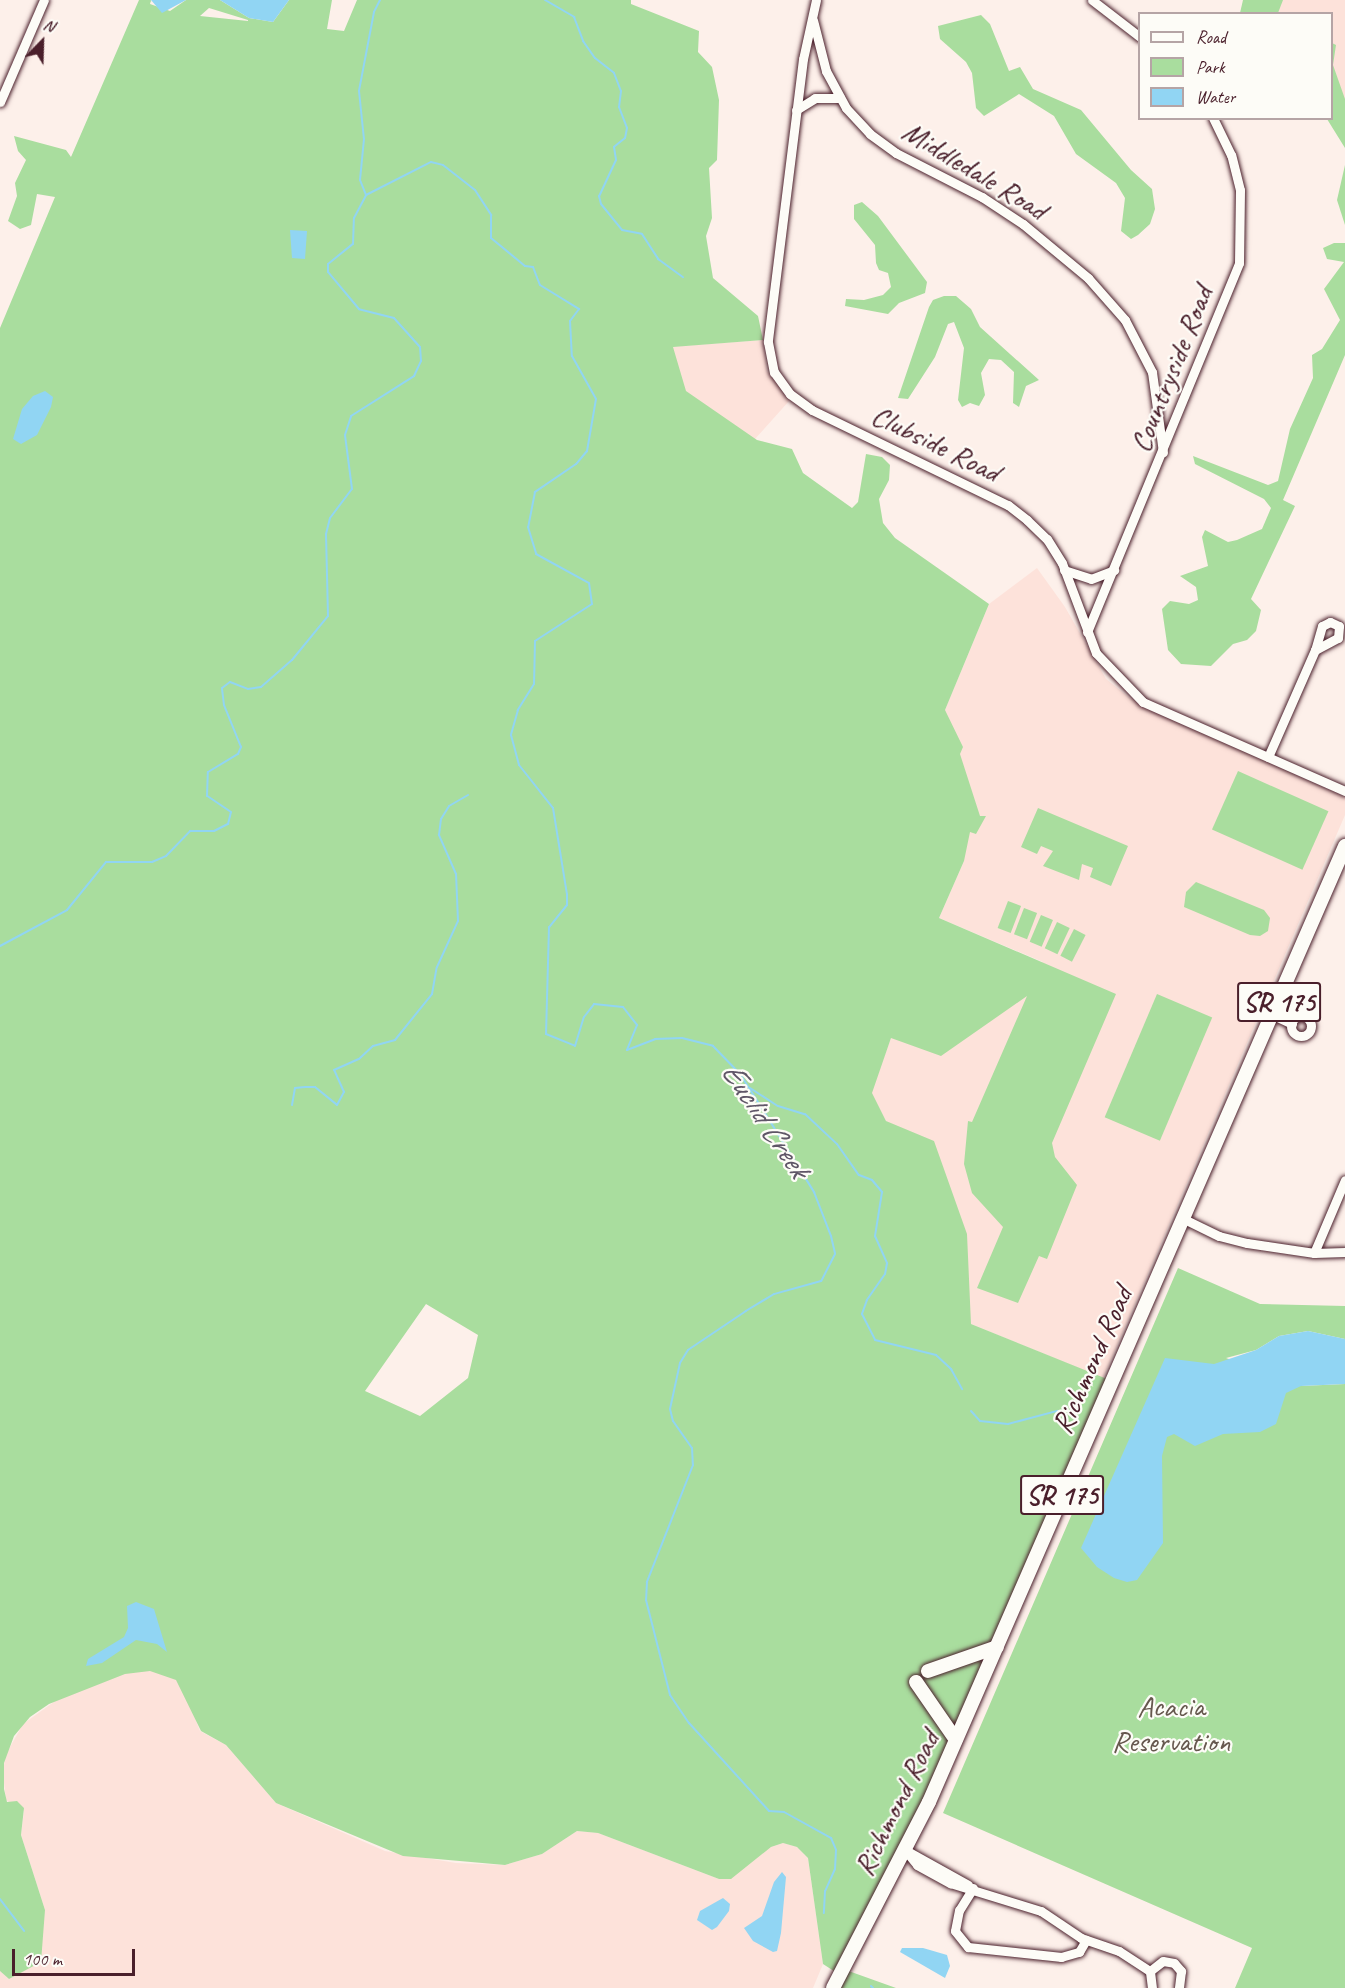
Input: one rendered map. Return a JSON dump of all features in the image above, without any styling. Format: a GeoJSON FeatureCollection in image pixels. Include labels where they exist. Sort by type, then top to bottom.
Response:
{"type":"FeatureCollection","features":[{"type":"Feature","properties":{"kind":"main road","name":"Richmond Road"},"geometry":{"type":"LineString","coordinates":[[833,1988],[905,1850],[956,1740],[1345,846]]}},
{"type":"Feature","properties":{"kind":"main road"},"geometry":{"type":"LineString","coordinates":[[928,1671],[997,1647]]}},
{"type":"Feature","properties":{"kind":"main road"},"geometry":{"type":"LineString","coordinates":[[916,1682],[956,1740]]}},
{"type":"Feature","properties":{"kind":"street"},"geometry":{"type":"LineString","coordinates":[[0,102],[44,0]]}},
{"type":"Feature","properties":{"kind":"street","name":"Clubside Road"},"geometry":{"type":"LineString","coordinates":[[816,0],[796,110],[768,342],[774,372],[789,394],[812,410],[1008,506],[1047,539],[1064,570],[1087,632],[1108,669],[1143,702],[1345,791]]}},
{"type":"Feature","properties":{"kind":"street"},"geometry":{"type":"LineString","coordinates":[[1092,0],[1138,35]]}},
{"type":"Feature","properties":{"kind":"street","name":"Middledale Road"},"geometry":{"type":"LineString","coordinates":[[813,18],[826,71],[840,98],[870,134],[896,153],[982,197],[1023,224],[1088,278],[1125,320],[1152,372],[1163,452]]}},
{"type":"Feature","properties":{"kind":"street"},"geometry":{"type":"LineString","coordinates":[[796,110],[815,98],[840,98]]}},
{"type":"Feature","properties":{"kind":"street","name":"Countryside Road"},"geometry":{"type":"LineString","coordinates":[[1087,632],[1239,263],[1240,190],[1231,155],[1214,120]]}},
{"type":"Feature","properties":{"kind":"street"},"geometry":{"type":"LineString","coordinates":[[1064,570],[1091,579],[1114,570]]}},
{"type":"Feature","properties":{"kind":"street"},"geometry":{"type":"LineString","coordinates":[[1268,757],[1315,650]]}},
{"type":"Feature","properties":{"kind":"street"},"geometry":{"type":"LineString","coordinates":[[1273,1015],[1292,1024]]}},
{"type":"Feature","properties":{"kind":"street"},"geometry":{"type":"LineString","coordinates":[[1314,1253],[1345,1180]]}},
{"type":"Feature","properties":{"kind":"street"},"geometry":{"type":"LineString","coordinates":[[1184,1219],[1219,1236],[1246,1243],[1314,1253],[1345,1252]]}},
{"type":"Feature","properties":{"kind":"street"},"geometry":{"type":"LineString","coordinates":[[905,1850],[925,1869],[950,1883],[973,1888],[1041,1911],[1086,1940],[1119,1951],[1150,1971]]}},
{"type":"Feature","properties":{"kind":"street"},"geometry":{"type":"LineString","coordinates":[[973,1888],[959,1910],[955,1931],[968,1947],[1061,1957],[1079,1952],[1086,1940]]}},
{"type":"Feature","properties":{"kind":"street"},"geometry":{"type":"LineString","coordinates":[[1150,1971],[1163,1960],[1174,1963],[1182,1971],[1179,1988]]}},
{"type":"Feature","properties":{"kind":"street"},"geometry":{"type":"LineString","coordinates":[[1150,1971],[1152,1988]]}},
{"type":"Feature","properties":{"kind":"shaded area"},"geometry":{"type":"Polygon","coordinates":[[[1267,0],[1345,0],[1345,113],[1333,98],[1333,12],[1263,12],[1267,0]]]}},
{"type":"Feature","properties":{"kind":"shaded area"},"geometry":{"type":"Polygon","coordinates":[[[763,340],[767,371],[790,400],[755,439],[761,487],[599,352],[763,340]]]}},
{"type":"Feature","properties":{"kind":"shaded area"},"geometry":{"type":"Polygon","coordinates":[[[1037,568],[1065,607],[1106,679],[1131,699],[1345,797],[1345,815],[1103,1378],[927,1306],[899,1145],[871,1093],[891,1038],[1043,962],[939,918],[964,861],[932,741],[989,604],[1037,568]]]}},
{"type":"Feature","properties":{"kind":"shaded area"},"geometry":{"type":"Polygon","coordinates":[[[132,1557],[200,1731],[226,1745],[276,1803],[385,1851],[456,1863],[505,1865],[542,1854],[577,1831],[598,1833],[719,1879],[771,1847],[783,1843],[797,1847],[808,1858],[823,1964],[813,1988],[0,1988],[0,1971],[9,1979],[45,1910],[21,1835],[24,1811],[6,1800],[3,1774],[5,1756],[23,1724],[58,1699],[132,1557]]]}},
{"type":"Feature","properties":{"kind":"green space"},"geometry":{"type":"Polygon","coordinates":[[[139,0],[151,0],[150,4],[170,11],[186,0],[220,0],[249,18],[273,22],[289,0],[332,0],[327,29],[344,31],[357,0],[631,0],[631,4],[699,31],[698,52],[712,67],[719,100],[717,160],[709,168],[712,218],[706,236],[713,278],[758,316],[763,340],[673,347],[686,391],[757,440],[792,449],[803,473],[852,508],[858,502],[866,454],[882,457],[890,465],[889,480],[879,499],[883,523],[895,538],[989,604],[945,710],[963,747],[960,754],[980,816],[986,816],[976,834],[970,832],[964,861],[939,918],[1116,994],[1052,1143],[1055,1157],[1077,1185],[1047,1259],[1039,1256],[1018,1303],[977,1288],[1003,1227],[972,1193],[964,1164],[968,1121],[972,1122],[1027,996],[941,1056],[891,1038],[872,1093],[886,1121],[934,1141],[967,1234],[971,1324],[1112,1381],[1003,1632],[843,1969],[896,1988],[833,1988],[840,1975],[823,1964],[808,1858],[797,1847],[783,1843],[771,1847],[731,1879],[719,1879],[598,1833],[577,1831],[542,1854],[505,1865],[403,1856],[276,1803],[226,1745],[201,1731],[176,1680],[150,1671],[125,1674],[49,1704],[30,1717],[14,1736],[4,1763],[4,1789],[7,1802],[17,1801],[24,1808],[21,1835],[45,1910],[41,1962],[9,1979],[0,1971],[0,328],[55,197],[37,194],[31,225],[20,229],[8,221],[17,196],[15,183],[26,160],[18,151],[14,136],[66,150],[71,157],[139,0]],[[209,8],[200,16],[248,21],[248,20],[209,8]],[[426,1304],[365,1391],[420,1416],[468,1378],[478,1335],[426,1304]]]}},
{"type":"Feature","properties":{"kind":"green space"},"geometry":{"type":"Polygon","coordinates":[[[1243,0],[1283,0],[1278,12],[1240,12],[1243,0]]]}},
{"type":"Feature","properties":{"kind":"green space"},"geometry":{"type":"Polygon","coordinates":[[[981,15],[990,24],[1009,71],[1020,67],[1033,89],[1081,110],[1131,170],[1152,189],[1155,209],[1150,224],[1138,235],[1131,239],[1121,231],[1125,198],[1116,183],[1076,154],[1054,116],[1019,94],[984,116],[976,108],[972,73],[966,62],[940,39],[938,26],[981,15]]]}},
{"type":"Feature","properties":{"kind":"green space"},"geometry":{"type":"Polygon","coordinates":[[[1333,44],[1336,45],[1333,65],[1333,44]]]}},
{"type":"Feature","properties":{"kind":"green space"},"geometry":{"type":"Polygon","coordinates":[[[1333,65],[1345,99],[1345,148],[1328,120],[1333,120],[1333,65]]]}},
{"type":"Feature","properties":{"kind":"green space"},"geometry":{"type":"Polygon","coordinates":[[[1345,165],[1345,225],[1337,200],[1345,165]]]}},
{"type":"Feature","properties":{"kind":"green space"},"geometry":{"type":"Polygon","coordinates":[[[862,202],[878,216],[927,282],[925,293],[899,303],[888,314],[845,306],[846,299],[864,300],[883,295],[891,287],[888,273],[879,270],[876,263],[875,245],[854,219],[854,205],[862,202]]]}},
{"type":"Feature","properties":{"kind":"green space"},"geometry":{"type":"Polygon","coordinates":[[[1334,243],[1345,243],[1345,355],[1283,500],[1295,506],[1251,599],[1261,610],[1256,631],[1247,640],[1233,644],[1211,666],[1181,664],[1168,650],[1162,609],[1170,601],[1189,604],[1198,600],[1196,587],[1180,576],[1208,566],[1202,537],[1205,530],[1228,542],[1237,540],[1262,529],[1271,508],[1264,499],[1195,464],[1193,456],[1268,485],[1278,481],[1290,429],[1313,378],[1312,355],[1322,349],[1340,320],[1324,289],[1344,262],[1327,259],[1323,248],[1334,243]]]}},
{"type":"Feature","properties":{"kind":"green space"},"geometry":{"type":"Polygon","coordinates":[[[944,296],[956,296],[971,309],[980,327],[1039,380],[1026,386],[1019,407],[1013,403],[1014,372],[1001,360],[989,359],[981,373],[985,395],[979,406],[970,403],[962,407],[958,400],[964,348],[954,322],[948,324],[935,357],[908,399],[898,398],[929,307],[933,300],[944,296]]]}},
{"type":"Feature","properties":{"kind":"green space"},"geometry":{"type":"Polygon","coordinates":[[[1238,771],[1328,811],[1302,870],[1212,829],[1238,771]]]}},
{"type":"Feature","properties":{"kind":"green space"},"geometry":{"type":"Polygon","coordinates":[[[1038,808],[1128,846],[1111,886],[1090,877],[1093,868],[1082,864],[1079,880],[1043,866],[1053,851],[1041,846],[1037,854],[1021,847],[1038,808]]]}},
{"type":"Feature","properties":{"kind":"green space"},"geometry":{"type":"Polygon","coordinates":[[[1196,882],[1264,910],[1270,918],[1268,931],[1260,936],[1250,935],[1184,907],[1186,892],[1196,882]]]}},
{"type":"Feature","properties":{"kind":"green space"},"geometry":{"type":"Polygon","coordinates":[[[1008,901],[1021,906],[1011,933],[998,928],[1008,901]]]}},
{"type":"Feature","properties":{"kind":"green space"},"geometry":{"type":"Polygon","coordinates":[[[1024,908],[1037,913],[1027,939],[1014,934],[1024,908]]]}},
{"type":"Feature","properties":{"kind":"green space"},"geometry":{"type":"Polygon","coordinates":[[[1041,915],[1053,920],[1042,947],[1030,942],[1041,915]]]}},
{"type":"Feature","properties":{"kind":"green space"},"geometry":{"type":"Polygon","coordinates":[[[1057,922],[1070,928],[1057,954],[1045,948],[1057,922]]]}},
{"type":"Feature","properties":{"kind":"green space"},"geometry":{"type":"Polygon","coordinates":[[[1074,929],[1086,935],[1072,962],[1060,956],[1074,929]]]}},
{"type":"Feature","properties":{"kind":"green space"},"geometry":{"type":"Polygon","coordinates":[[[1157,994],[1212,1017],[1160,1141],[1105,1117],[1157,994]]]}},
{"type":"Feature","properties":{"kind":"green space","name":"Acacia Reservation"},"geometry":{"type":"Polygon","coordinates":[[[1178,1268],[1260,1304],[1345,1306],[1345,1339],[1308,1331],[1279,1336],[1256,1350],[1226,1358],[1301,1386],[1345,1384],[1345,1988],[1235,1988],[1252,1948],[943,1813],[1178,1268]]]}},
{"type":"Feature","properties":{"kind":"water"},"geometry":{"type":"Polygon","coordinates":[[[151,0],[186,0],[162,13],[151,0]]]}},
{"type":"Feature","properties":{"kind":"water"},"geometry":{"type":"Polygon","coordinates":[[[220,0],[289,0],[273,22],[249,18],[220,0]]]}},
{"type":"Feature","properties":{"kind":"water"},"geometry":{"type":"Polygon","coordinates":[[[290,230],[307,231],[305,259],[292,258],[290,230]]]}},
{"type":"Feature","properties":{"kind":"water"},"geometry":{"type":"Polygon","coordinates":[[[45,391],[53,397],[51,407],[37,435],[21,444],[13,439],[22,409],[33,396],[45,391]]]}},
{"type":"Feature","properties":{"kind":"water"},"geometry":{"type":"Polygon","coordinates":[[[1308,1331],[1345,1339],[1345,1384],[1301,1386],[1286,1393],[1276,1424],[1260,1432],[1223,1434],[1195,1446],[1174,1434],[1167,1437],[1162,1456],[1163,1543],[1137,1580],[1127,1582],[1114,1578],[1097,1567],[1081,1548],[1165,1358],[1214,1364],[1256,1350],[1279,1336],[1308,1331]]]}},
{"type":"Feature","properties":{"kind":"water"},"geometry":{"type":"Polygon","coordinates":[[[136,1602],[154,1609],[167,1652],[157,1644],[136,1640],[102,1663],[86,1666],[88,1659],[124,1637],[128,1628],[127,1606],[136,1602]]]}},
{"type":"Feature","properties":{"kind":"water"},"geometry":{"type":"Polygon","coordinates":[[[782,1872],[786,1877],[781,1933],[777,1951],[773,1952],[753,1941],[744,1928],[762,1916],[774,1882],[782,1872]]]}},
{"type":"Feature","properties":{"kind":"water"},"geometry":{"type":"Polygon","coordinates":[[[723,1898],[730,1904],[729,1911],[717,1927],[712,1930],[697,1920],[700,1911],[723,1898]]]}},
{"type":"Feature","properties":{"kind":"water"},"geometry":{"type":"Polygon","coordinates":[[[902,1948],[923,1948],[947,1955],[950,1966],[945,1978],[900,1952],[902,1948]]]}},
{"type":"Feature","properties":{"kind":"waterway","name":"Euclid Creek"},"geometry":{"type":"LineString","coordinates":[[380,0],[374,12],[359,91],[364,139],[360,180],[366,195],[431,162],[443,165],[475,190],[491,215],[491,238],[525,266],[533,267],[540,285],[579,309],[570,321],[572,356],[596,399],[587,451],[576,464],[535,492],[528,527],[536,554],[589,583],[592,604],[535,641],[534,684],[518,710],[511,735],[519,765],[553,808],[567,894],[567,905],[549,927],[546,1034],[575,1046],[584,1017],[594,1004],[623,1007],[637,1025],[627,1050],[655,1039],[682,1038],[713,1046],[740,1074],[814,1192],[831,1236],[835,1254],[821,1281],[774,1294],[688,1350],[680,1363],[670,1409],[673,1421],[692,1448],[693,1465],[647,1582],[646,1600],[670,1695],[689,1723],[769,1811],[784,1812],[831,1838],[836,1850],[835,1869],[825,1891],[824,1913]]}},
{"type":"Feature","properties":{"kind":"waterway"},"geometry":{"type":"LineString","coordinates":[[545,0],[574,17],[583,41],[595,58],[614,73],[621,91],[619,107],[627,128],[625,138],[614,147],[616,160],[599,196],[601,204],[622,230],[642,234],[658,259],[683,277]]}},
{"type":"Feature","properties":{"kind":"waterway"},"geometry":{"type":"LineString","coordinates":[[0,946],[67,910],[106,862],[152,862],[166,856],[190,831],[214,831],[228,824],[231,812],[207,796],[208,772],[238,754],[241,747],[224,705],[222,688],[230,682],[248,689],[261,687],[292,660],[328,616],[326,534],[330,518],[352,489],[345,435],[351,416],[414,376],[421,361],[420,347],[394,318],[359,309],[328,272],[328,264],[353,244],[354,218],[366,195]]}},
{"type":"Feature","properties":{"kind":"waterway"},"geometry":{"type":"LineString","coordinates":[[292,1105],[295,1088],[305,1087],[315,1087],[337,1105],[344,1092],[334,1070],[359,1059],[373,1046],[395,1040],[432,994],[437,967],[458,921],[456,874],[439,835],[441,819],[449,806],[468,795]]}},
{"type":"Feature","properties":{"kind":"waterway"},"geometry":{"type":"LineString","coordinates":[[750,1088],[778,1106],[805,1114],[837,1144],[859,1175],[872,1180],[882,1192],[875,1236],[887,1263],[885,1274],[867,1300],[862,1314],[875,1340],[936,1355],[951,1369],[962,1389]]}},
{"type":"Feature","properties":{"kind":"waterway"},"geometry":{"type":"LineString","coordinates":[[971,1411],[980,1421],[1008,1424],[1057,1411]]}},
{"type":"Feature","properties":{"kind":"waterway"},"geometry":{"type":"LineString","coordinates":[[0,1899],[24,1931]]}}]}
